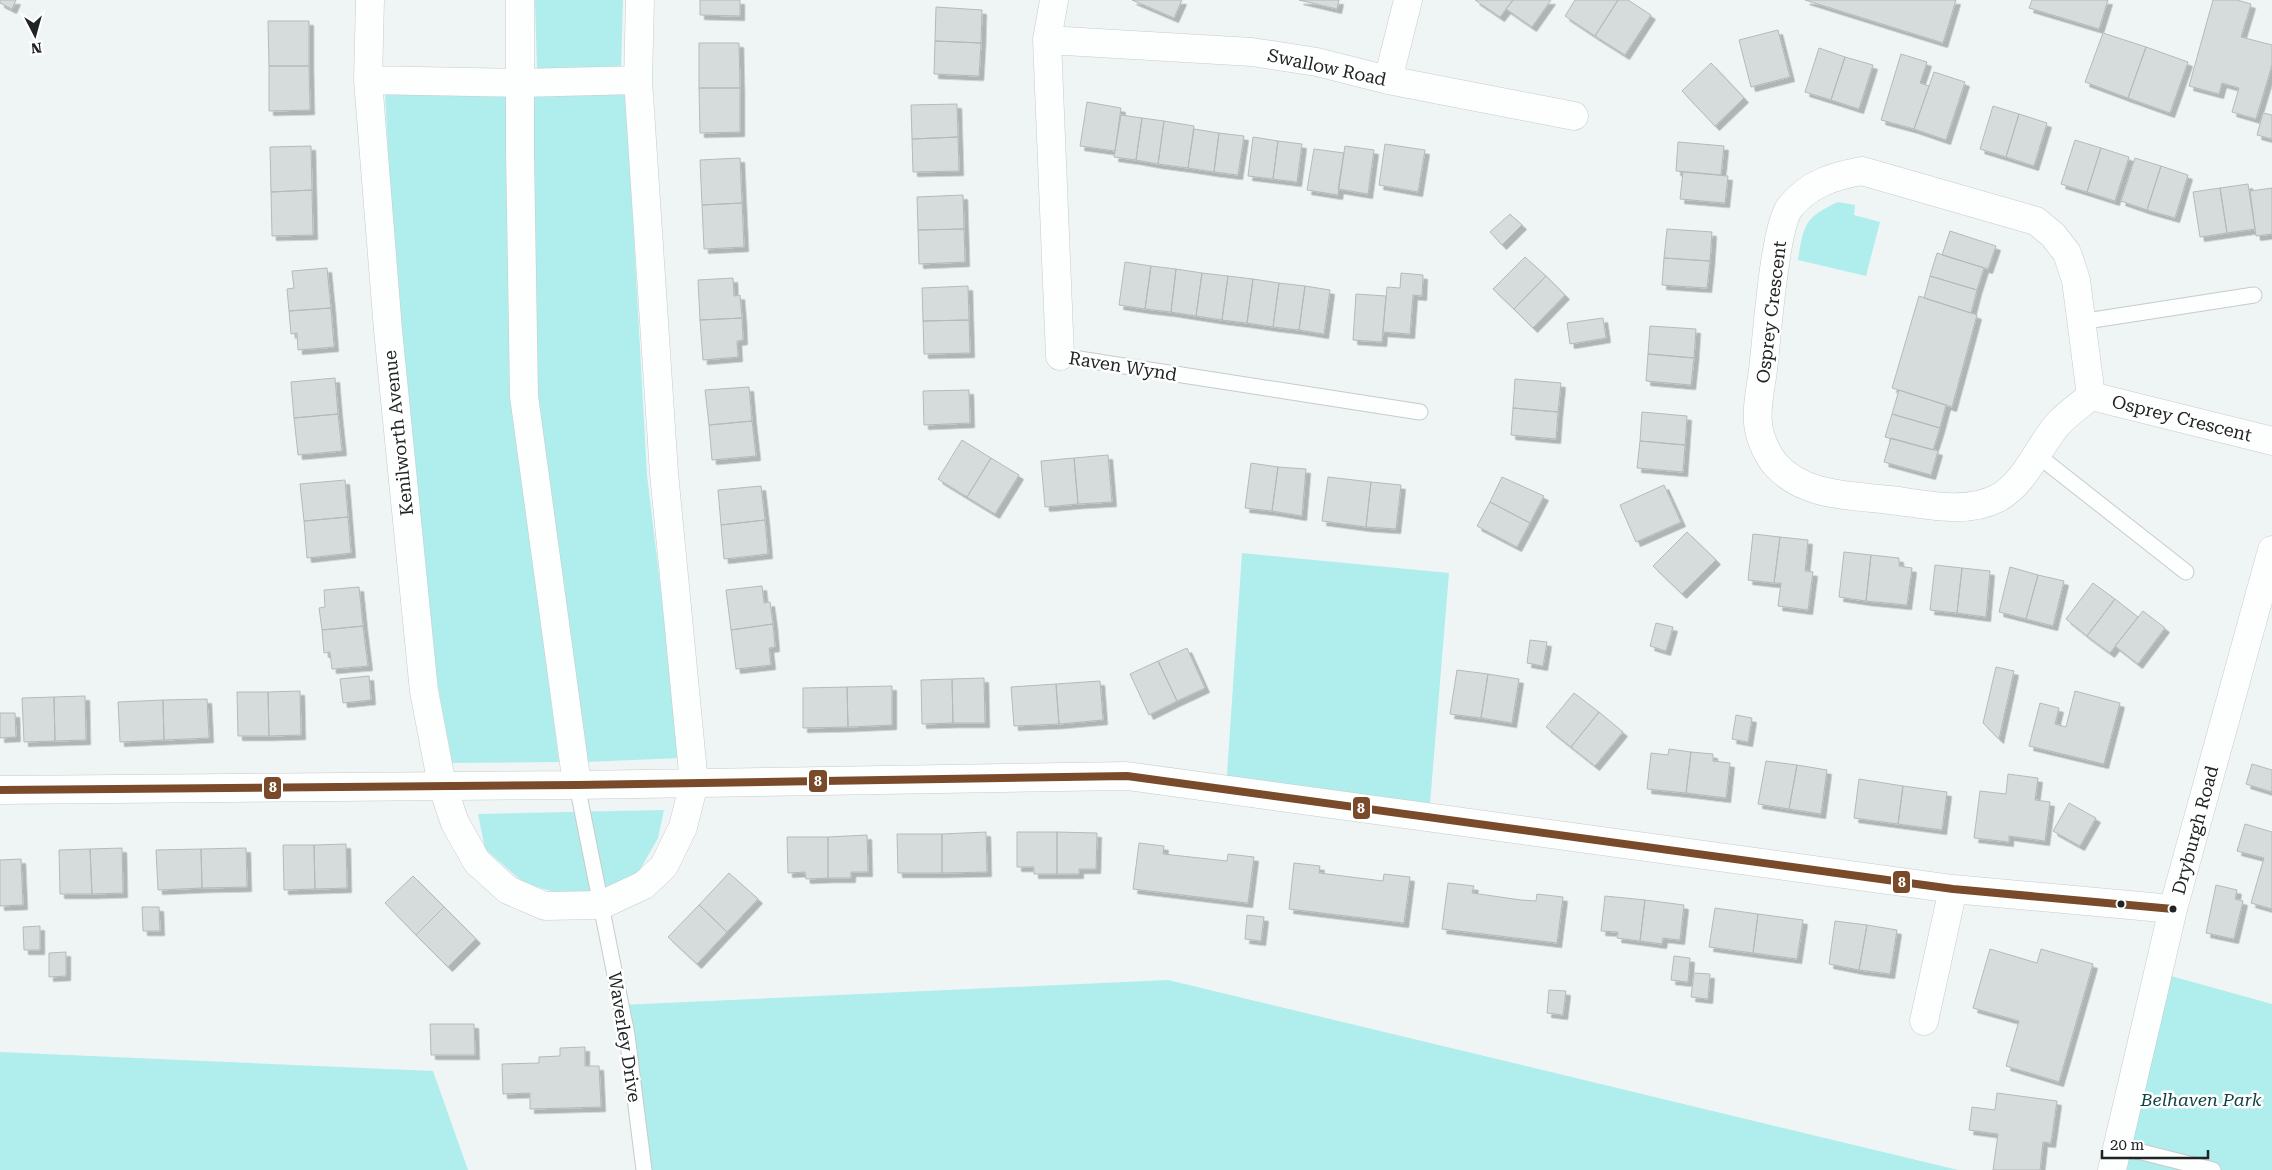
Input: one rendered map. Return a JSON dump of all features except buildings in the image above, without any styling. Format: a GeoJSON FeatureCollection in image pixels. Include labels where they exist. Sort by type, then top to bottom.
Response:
{"type":"FeatureCollection","features":[{"type":"Feature","properties":{"kind":"street","name":"Kenilworth Avenue"},"geometry":{"type":"LineString","coordinates":[[370,0],[368,80],[388,330],[424,691],[442,785]]}},
{"type":"Feature","properties":{"kind":"street"},"geometry":{"type":"LineString","coordinates":[[520,0],[524,396],[577,785]]}},
{"type":"Feature","properties":{"kind":"street"},"geometry":{"type":"LineString","coordinates":[[442,785],[455,823],[477,862],[508,890],[545,906],[601,904],[644,885],[664,866],[684,827],[694,783],[664,473],[638,80],[640,0]]}},
{"type":"Feature","properties":{"kind":"street","name":"Raven Wynd"},"geometry":{"type":"LineString","coordinates":[[1054,0],[1048,40],[1060,356]]}},
{"type":"Feature","properties":{"kind":"street"},"geometry":{"type":"LineString","coordinates":[[1388,80],[1408,0]]}},
{"type":"Feature","properties":{"kind":"street","name":"Swallow Road"},"geometry":{"type":"LineString","coordinates":[[1048,40],[1252,52],[1317,62],[1388,80],[1574,116]]}},
{"type":"Feature","properties":{"kind":"street"},"geometry":{"type":"LineString","coordinates":[[368,80],[521,83],[638,80]]}},
{"type":"Feature","properties":{"kind":"street","name":"Osprey Crescent"},"geometry":{"type":"LineString","coordinates":[[1862,171],[2036,221],[2053,234],[2067,253],[2076,280],[2091,396],[2058,425],[2036,454],[2017,484],[1998,498],[1975,506],[1951,508],[1822,492],[1792,480],[1774,463],[1762,442],[1758,422],[1778,243],[1789,209],[1807,190],[1832,177],[1862,171]]}},
{"type":"Feature","properties":{"kind":"street","name":"Osprey Crescent"},"geometry":{"type":"LineString","coordinates":[[2091,396],[2272,441]]}},
{"type":"Feature","properties":{"kind":"street","name":"Dryburgh Road"},"geometry":{"type":"LineString","coordinates":[[2115,1158],[2173,908],[2272,550]]}},
{"type":"Feature","properties":{"kind":"street"},"geometry":{"type":"LineString","coordinates":[[0,790],[577,785],[1127,776],[1953,889],[2173,908]]}},
{"type":"Feature","properties":{"kind":"street"},"geometry":{"type":"LineString","coordinates":[[1924,1021],[1953,889]]}},
{"type":"Feature","properties":{"kind":"lane"},"geometry":{"type":"LineString","coordinates":[[2080,322],[2254,295]]}},
{"type":"Feature","properties":{"kind":"lane","name":"Raven Wynd"},"geometry":{"type":"LineString","coordinates":[[1060,356],[1420,412]]}},
{"type":"Feature","properties":{"kind":"lane"},"geometry":{"type":"LineString","coordinates":[[2036,454],[2186,572]]}},
{"type":"Feature","properties":{"kind":"lane","name":"Waverley Drive"},"geometry":{"type":"LineString","coordinates":[[577,785],[627,1035],[644,1170]]}},
{"type":"Feature","properties":{"kind":"lane"},"geometry":{"type":"LineString","coordinates":[[2115,1158],[2213,1170]]}},
{"type":"Feature","properties":{"kind":"green space"},"geometry":{"type":"Polygon","coordinates":[[[535,0],[623,0],[621,69],[537,70],[535,0]]]}},
{"type":"Feature","properties":{"kind":"green space"},"geometry":{"type":"Polygon","coordinates":[[[385,93],[509,95],[512,400],[559,762],[452,763],[438,686],[398,332],[385,93]]]}},
{"type":"Feature","properties":{"kind":"green space"},"geometry":{"type":"Polygon","coordinates":[[[626,94],[647,475],[681,758],[585,762],[535,396],[531,97],[626,94]]]}},
{"type":"Feature","properties":{"kind":"green space"},"geometry":{"type":"Polygon","coordinates":[[[1838,202],[1855,205],[1854,215],[1880,222],[1866,276],[1798,260],[1804,230],[1808,223],[1818,213],[1838,202]]]}},
{"type":"Feature","properties":{"kind":"green space"},"geometry":{"type":"Polygon","coordinates":[[[1242,553],[1449,573],[1429,816],[1226,789],[1242,553]]]}},
{"type":"Feature","properties":{"kind":"green space"},"geometry":{"type":"Polygon","coordinates":[[[664,810],[658,838],[637,875],[618,885],[584,895],[558,893],[524,883],[485,849],[478,814],[664,810]]]}},
{"type":"Feature","properties":{"kind":"green space","name":"Belhaven Park"},"geometry":{"type":"Polygon","coordinates":[[[2160,973],[2272,1004],[2272,1170],[2112,1170],[2160,973]]]}},
{"type":"Feature","properties":{"kind":"green space"},"geometry":{"type":"Polygon","coordinates":[[[1168,980],[1958,1170],[644,1170],[621,1005],[1168,980]]]}},
{"type":"Feature","properties":{"kind":"green space"},"geometry":{"type":"Polygon","coordinates":[[[0,1052],[433,1071],[468,1170],[0,1170],[0,1052]]]}},
{"type":"Feature","properties":{"kind":"transit line","name":"8"},"geometry":{"type":"LineString","coordinates":[[0,790],[577,785],[1127,776],[1953,889],[2173,909]]}}]}
